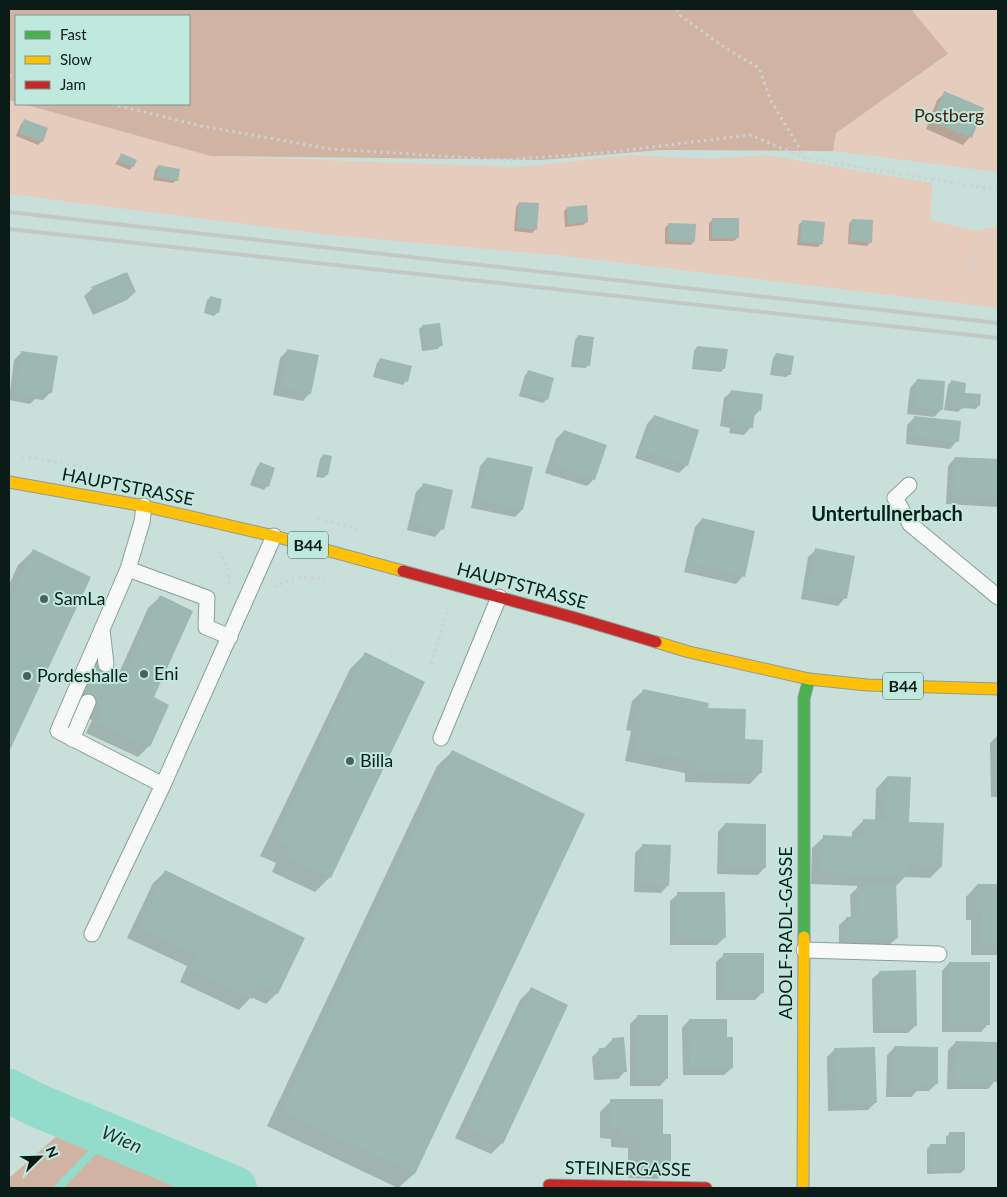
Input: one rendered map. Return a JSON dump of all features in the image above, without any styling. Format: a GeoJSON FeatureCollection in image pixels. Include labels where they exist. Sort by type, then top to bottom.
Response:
{"type":"FeatureCollection","features":[{"type":"Feature","properties":{"kind":"main road","name":"HAUPTSTRASSE"},"geometry":{"type":"LineString","coordinates":[[9,482],[144,506],[274,536],[499,597],[689,652],[809,679],[867,685],[998,689]]}},
{"type":"Feature","properties":{"kind":"main road","name":"ADOLF-RADL-GASSE"},"geometry":{"type":"LineString","coordinates":[[803,1188],[804,698],[809,679]]}},
{"type":"Feature","properties":{"kind":"main road","name":"STEINERGASSE"},"geometry":{"type":"LineString","coordinates":[[549,1185],[706,1188]]}},
{"type":"Feature","properties":{"kind":"lane"},"geometry":{"type":"LineString","coordinates":[[909,485],[895,498],[910,524],[998,596]]}},
{"type":"Feature","properties":{"kind":"lane"},"geometry":{"type":"LineString","coordinates":[[144,506],[142,522],[128,569],[58,731],[163,785]]}},
{"type":"Feature","properties":{"kind":"lane"},"geometry":{"type":"LineString","coordinates":[[92,934],[163,785],[274,536]]}},
{"type":"Feature","properties":{"kind":"lane"},"geometry":{"type":"LineString","coordinates":[[128,569],[207,598],[206,627],[230,637]]}},
{"type":"Feature","properties":{"kind":"lane"},"geometry":{"type":"LineString","coordinates":[[441,738],[499,597]]}},
{"type":"Feature","properties":{"kind":"lane"},"geometry":{"type":"LineString","coordinates":[[102,629],[106,664]]}},
{"type":"Feature","properties":{"kind":"lane"},"geometry":{"type":"LineString","coordinates":[[72,739],[88,702]]}},
{"type":"Feature","properties":{"kind":"lane"},"geometry":{"type":"LineString","coordinates":[[804,950],[939,954]]}},
{"type":"Feature","properties":{"kind":"path"},"geometry":{"type":"LineString","coordinates":[[677,9],[681,16],[724,47],[758,68],[770,99],[805,158]]}},
{"type":"Feature","properties":{"kind":"path"},"geometry":{"type":"LineString","coordinates":[[116,105],[201,126],[330,149],[504,160],[612,152],[750,135],[805,158],[998,190]]}},
{"type":"Feature","properties":{"kind":"path"},"geometry":{"type":"LineString","coordinates":[[971,277],[976,242],[998,235]]}},
{"type":"Feature","properties":{"kind":"path"},"geometry":{"type":"LineString","coordinates":[[431,664],[450,605]]}},
{"type":"Feature","properties":{"kind":"path"},"geometry":{"type":"LineString","coordinates":[[387,663],[393,650]]}},
{"type":"Feature","properties":{"kind":"green space","name":"Postberg"},"geometry":{"type":"Polygon","coordinates":[[[911,9],[998,9],[998,172],[833,151],[836,133],[948,55],[911,9]]]}},
{"type":"Feature","properties":{"kind":"green space"},"geometry":{"type":"Polygon","coordinates":[[[9,100],[15,102],[15,105],[27,105],[212,156],[519,167],[634,155],[710,159],[766,155],[932,183],[931,220],[976,231],[998,226],[998,308],[565,256],[330,235],[9,194],[9,100]]]}},
{"type":"Feature","properties":{"kind":"shaded area"},"geometry":{"type":"Polygon","coordinates":[[[9,9],[911,9],[948,54],[836,133],[833,151],[661,150],[541,160],[211,156],[27,105],[190,105],[190,15],[15,15],[15,102],[9,100],[9,9]]]}},
{"type":"Feature","properties":{"kind":"shaded area"},"geometry":{"type":"Polygon","coordinates":[[[58,1135],[185,1188],[9,1188],[9,1178],[58,1135]]]}},
{"type":"Feature","properties":{"kind":"building"},"geometry":{"type":"Polygon","coordinates":[[[944,91],[984,108],[972,138],[932,122],[944,91]]]}},
{"type":"Feature","properties":{"kind":"building"},"geometry":{"type":"Polygon","coordinates":[[[24,119],[48,128],[43,142],[19,133],[24,119]]]}},
{"type":"Feature","properties":{"kind":"building"},"geometry":{"type":"Polygon","coordinates":[[[121,153],[137,160],[134,167],[118,161],[121,153]]]}},
{"type":"Feature","properties":{"kind":"building"},"geometry":{"type":"Polygon","coordinates":[[[158,165],[180,169],[178,181],[156,177],[158,165]]]}},
{"type":"Feature","properties":{"kind":"building"},"geometry":{"type":"Polygon","coordinates":[[[519,202],[539,203],[537,230],[517,228],[519,202]]]}},
{"type":"Feature","properties":{"kind":"building"},"geometry":{"type":"Polygon","coordinates":[[[587,205],[588,222],[568,224],[567,207],[587,205]]]}},
{"type":"Feature","properties":{"kind":"building"},"geometry":{"type":"Polygon","coordinates":[[[712,218],[739,218],[739,238],[712,238],[712,218]]]}},
{"type":"Feature","properties":{"kind":"building"},"geometry":{"type":"Polygon","coordinates":[[[852,219],[873,220],[872,243],[850,241],[852,219]]]}},
{"type":"Feature","properties":{"kind":"building"},"geometry":{"type":"Polygon","coordinates":[[[802,220],[825,222],[823,244],[800,242],[802,220]]]}},
{"type":"Feature","properties":{"kind":"building"},"geometry":{"type":"Polygon","coordinates":[[[668,223],[696,224],[695,242],[668,241],[668,223]]]}},
{"type":"Feature","properties":{"kind":"building"},"geometry":{"type":"Polygon","coordinates":[[[127,272],[136,292],[100,308],[91,287],[127,272]]]}},
{"type":"Feature","properties":{"kind":"building"},"geometry":{"type":"Polygon","coordinates":[[[210,296],[222,299],[219,313],[207,310],[210,296]]]}},
{"type":"Feature","properties":{"kind":"building"},"geometry":{"type":"Polygon","coordinates":[[[440,323],[443,346],[426,348],[422,325],[440,323]]]}},
{"type":"Feature","properties":{"kind":"building"},"geometry":{"type":"Polygon","coordinates":[[[578,335],[594,337],[590,366],[574,364],[578,335]]]}},
{"type":"Feature","properties":{"kind":"building"},"geometry":{"type":"Polygon","coordinates":[[[697,346],[728,349],[725,369],[694,366],[697,346]]]}},
{"type":"Feature","properties":{"kind":"building"},"geometry":{"type":"Polygon","coordinates":[[[287,349],[319,355],[311,394],[280,388],[287,349]]]}},
{"type":"Feature","properties":{"kind":"building"},"geometry":{"type":"Polygon","coordinates":[[[21,351],[58,356],[52,393],[40,391],[39,397],[15,393],[21,351]]]}},
{"type":"Feature","properties":{"kind":"building"},"geometry":{"type":"Polygon","coordinates":[[[776,353],[794,356],[791,375],[773,372],[776,353]]]}},
{"type":"Feature","properties":{"kind":"building"},"geometry":{"type":"Polygon","coordinates":[[[380,358],[412,366],[408,382],[376,373],[380,358]]]}},
{"type":"Feature","properties":{"kind":"building"},"geometry":{"type":"Polygon","coordinates":[[[528,370],[554,378],[548,400],[521,392],[528,370]]]}},
{"type":"Feature","properties":{"kind":"building"},"geometry":{"type":"Polygon","coordinates":[[[917,379],[945,381],[943,410],[914,407],[917,379]]]}},
{"type":"Feature","properties":{"kind":"building"},"geometry":{"type":"Polygon","coordinates":[[[951,380],[966,383],[965,393],[981,394],[980,406],[964,404],[963,409],[947,407],[951,380]]]}},
{"type":"Feature","properties":{"kind":"building"},"geometry":{"type":"Polygon","coordinates":[[[731,390],[763,394],[761,411],[755,410],[753,428],[736,425],[737,421],[727,419],[731,390]]]}},
{"type":"Feature","properties":{"kind":"building"},"geometry":{"type":"Polygon","coordinates":[[[654,415],[699,430],[688,466],[642,451],[654,415]]]}},
{"type":"Feature","properties":{"kind":"building"},"geometry":{"type":"Polygon","coordinates":[[[914,416],[961,421],[959,442],[913,437],[914,416]]]}},
{"type":"Feature","properties":{"kind":"building"},"geometry":{"type":"Polygon","coordinates":[[[564,430],[607,445],[595,480],[552,465],[564,430]]]}},
{"type":"Feature","properties":{"kind":"building"},"geometry":{"type":"Polygon","coordinates":[[[323,454],[332,456],[328,475],[319,473],[323,454]]]}},
{"type":"Feature","properties":{"kind":"building"},"geometry":{"type":"Polygon","coordinates":[[[487,457],[533,467],[523,510],[477,500],[487,457]]]}},
{"type":"Feature","properties":{"kind":"building"},"geometry":{"type":"Polygon","coordinates":[[[955,457],[998,459],[998,499],[953,497],[955,457]]]}},
{"type":"Feature","properties":{"kind":"building"},"geometry":{"type":"Polygon","coordinates":[[[260,462],[275,468],[269,487],[253,482],[260,462]]]}},
{"type":"Feature","properties":{"kind":"building"},"geometry":{"type":"Polygon","coordinates":[[[423,483],[453,490],[444,530],[414,523],[423,483]]]}},
{"type":"Feature","properties":{"kind":"building"},"geometry":{"type":"Polygon","coordinates":[[[702,518],[755,531],[745,577],[691,564],[702,518]]]}},
{"type":"Feature","properties":{"kind":"building"},"geometry":{"type":"Polygon","coordinates":[[[815,548],[855,556],[847,599],[807,591],[815,548]]]}},
{"type":"Feature","properties":{"kind":"building","name":"Pordeshalle"},"geometry":{"type":"Polygon","coordinates":[[[33,549],[91,577],[9,752],[9,600],[33,549]]]}},
{"type":"Feature","properties":{"kind":"building","name":"Eni"},"geometry":{"type":"Polygon","coordinates":[[[160,595],[193,611],[154,697],[169,705],[150,747],[96,722],[102,708],[77,697],[94,658],[117,669],[112,679],[120,683],[160,595]]]}},
{"type":"Feature","properties":{"kind":"building","name":"Billa"},"geometry":{"type":"Polygon","coordinates":[[[365,652],[425,682],[331,878],[286,856],[290,848],[274,840],[365,652]]]}},
{"type":"Feature","properties":{"kind":"building"},"geometry":{"type":"Polygon","coordinates":[[[643,689],[709,703],[708,708],[746,709],[745,739],[763,740],[762,773],[695,771],[696,762],[635,749],[641,720],[637,719],[643,689]]]}},
{"type":"Feature","properties":{"kind":"building"},"geometry":{"type":"Polygon","coordinates":[[[452,750],[585,814],[415,1174],[281,1111],[452,750]]]}},
{"type":"Feature","properties":{"kind":"building"},"geometry":{"type":"Polygon","coordinates":[[[887,776],[911,777],[909,822],[944,823],[942,867],[908,866],[908,877],[821,873],[823,835],[862,837],[863,819],[885,820],[887,776]]]}},
{"type":"Feature","properties":{"kind":"building"},"geometry":{"type":"Polygon","coordinates":[[[725,823],[766,824],[766,868],[724,867],[725,823]]]}},
{"type":"Feature","properties":{"kind":"building"},"geometry":{"type":"Polygon","coordinates":[[[642,844],[671,845],[669,886],[641,885],[642,844]]]}},
{"type":"Feature","properties":{"kind":"building"},"geometry":{"type":"Polygon","coordinates":[[[165,870],[305,938],[278,994],[259,984],[252,999],[190,970],[197,955],[138,926],[165,870]]]}},
{"type":"Feature","properties":{"kind":"building"},"geometry":{"type":"Polygon","coordinates":[[[977,884],[998,884],[998,944],[981,944],[982,910],[977,910],[977,884]]]}},
{"type":"Feature","properties":{"kind":"building"},"geometry":{"type":"Polygon","coordinates":[[[896,885],[898,938],[847,940],[846,917],[858,916],[857,886],[896,885]]]}},
{"type":"Feature","properties":{"kind":"building"},"geometry":{"type":"Polygon","coordinates":[[[677,892],[725,892],[726,938],[677,938],[677,892]]]}},
{"type":"Feature","properties":{"kind":"building"},"geometry":{"type":"Polygon","coordinates":[[[723,953],[764,953],[764,993],[723,993],[723,953]]]}},
{"type":"Feature","properties":{"kind":"building"},"geometry":{"type":"Polygon","coordinates":[[[949,962],[990,962],[990,1025],[949,1025],[949,962]]]}},
{"type":"Feature","properties":{"kind":"building"},"geometry":{"type":"Polygon","coordinates":[[[916,970],[917,1026],[880,1026],[879,971],[916,970]]]}},
{"type":"Feature","properties":{"kind":"building"},"geometry":{"type":"Polygon","coordinates":[[[531,987],[568,1005],[503,1144],[466,1126],[531,987]]]}},
{"type":"Feature","properties":{"kind":"building"},"geometry":{"type":"Polygon","coordinates":[[[637,1015],[668,1015],[668,1079],[637,1079],[637,1015]]]}},
{"type":"Feature","properties":{"kind":"building"},"geometry":{"type":"Polygon","coordinates":[[[689,1019],[727,1019],[727,1037],[733,1037],[733,1068],[690,1068],[689,1019]]]}},
{"type":"Feature","properties":{"kind":"building"},"geometry":{"type":"Polygon","coordinates":[[[624,1037],[627,1072],[601,1073],[599,1048],[613,1047],[612,1038],[624,1037]]]}},
{"type":"Feature","properties":{"kind":"building"},"geometry":{"type":"Polygon","coordinates":[[[955,1041],[997,1042],[997,1082],[954,1082],[955,1041]]]}},
{"type":"Feature","properties":{"kind":"building"},"geometry":{"type":"Polygon","coordinates":[[[894,1046],[938,1047],[938,1084],[920,1084],[920,1090],[893,1090],[894,1046]]]}},
{"type":"Feature","properties":{"kind":"building"},"geometry":{"type":"Polygon","coordinates":[[[875,1047],[877,1103],[835,1104],[834,1048],[875,1047]]]}},
{"type":"Feature","properties":{"kind":"building"},"geometry":{"type":"Polygon","coordinates":[[[610,1099],[663,1099],[663,1134],[671,1134],[671,1168],[639,1167],[639,1137],[622,1136],[622,1128],[610,1128],[610,1099]]]}},
{"type":"Feature","properties":{"kind":"building"},"geometry":{"type":"Polygon","coordinates":[[[949,1132],[965,1132],[965,1170],[930,1171],[930,1144],[949,1144],[949,1132]]]}},
{"type":"Feature","properties":{"kind":"waterway","name":"Wien"},"geometry":{"type":"LineString","coordinates":[[9,1091],[34,1104],[235,1188]]}},
{"type":"Feature","properties":{"kind":"waterway"},"geometry":{"type":"LineString","coordinates":[[58,1188],[109,1135]]}},
{"type":"Feature","properties":{"kind":"railway"},"geometry":{"type":"LineString","coordinates":[[9,212],[998,323]]}},
{"type":"Feature","properties":{"kind":"railway"},"geometry":{"type":"LineString","coordinates":[[9,229],[998,338]]}},
{"type":"Feature","properties":{"kind":"traffic: fast"},"geometry":{"type":"LineString","coordinates":[[804,937],[804,698],[809,679]]}},
{"type":"Feature","properties":{"kind":"traffic: slow"},"geometry":{"type":"LineString","coordinates":[[9,482],[144,506],[274,536],[403,571]]}},
{"type":"Feature","properties":{"kind":"traffic: slow"},"geometry":{"type":"LineString","coordinates":[[656,642],[689,652],[809,679],[867,685],[998,689]]}},
{"type":"Feature","properties":{"kind":"traffic: slow"},"geometry":{"type":"LineString","coordinates":[[803,1188],[804,937]]}},
{"type":"Feature","properties":{"kind":"traffic: jam"},"geometry":{"type":"LineString","coordinates":[[403,571],[656,642]]}},
{"type":"Feature","properties":{"kind":"traffic: jam"},"geometry":{"type":"LineString","coordinates":[[549,1185],[706,1188]]}},
{"type":"Feature","properties":{"kind":"place","name":"SamLa"},"geometry":{"type":"Point","coordinates":[44,599]}},
{"type":"Feature","properties":{"kind":"place","name":"Eni"},"geometry":{"type":"Point","coordinates":[144,674]}},
{"type":"Feature","properties":{"kind":"place","name":"Pordeshalle"},"geometry":{"type":"Point","coordinates":[27,676]}},
{"type":"Feature","properties":{"kind":"place","name":"Billa"},"geometry":{"type":"Point","coordinates":[350,761]}},
{"type":"Feature","properties":{"kind":"district","name":"Untertullnerbach"},"geometry":{"type":"Point","coordinates":[887,514]}}]}
